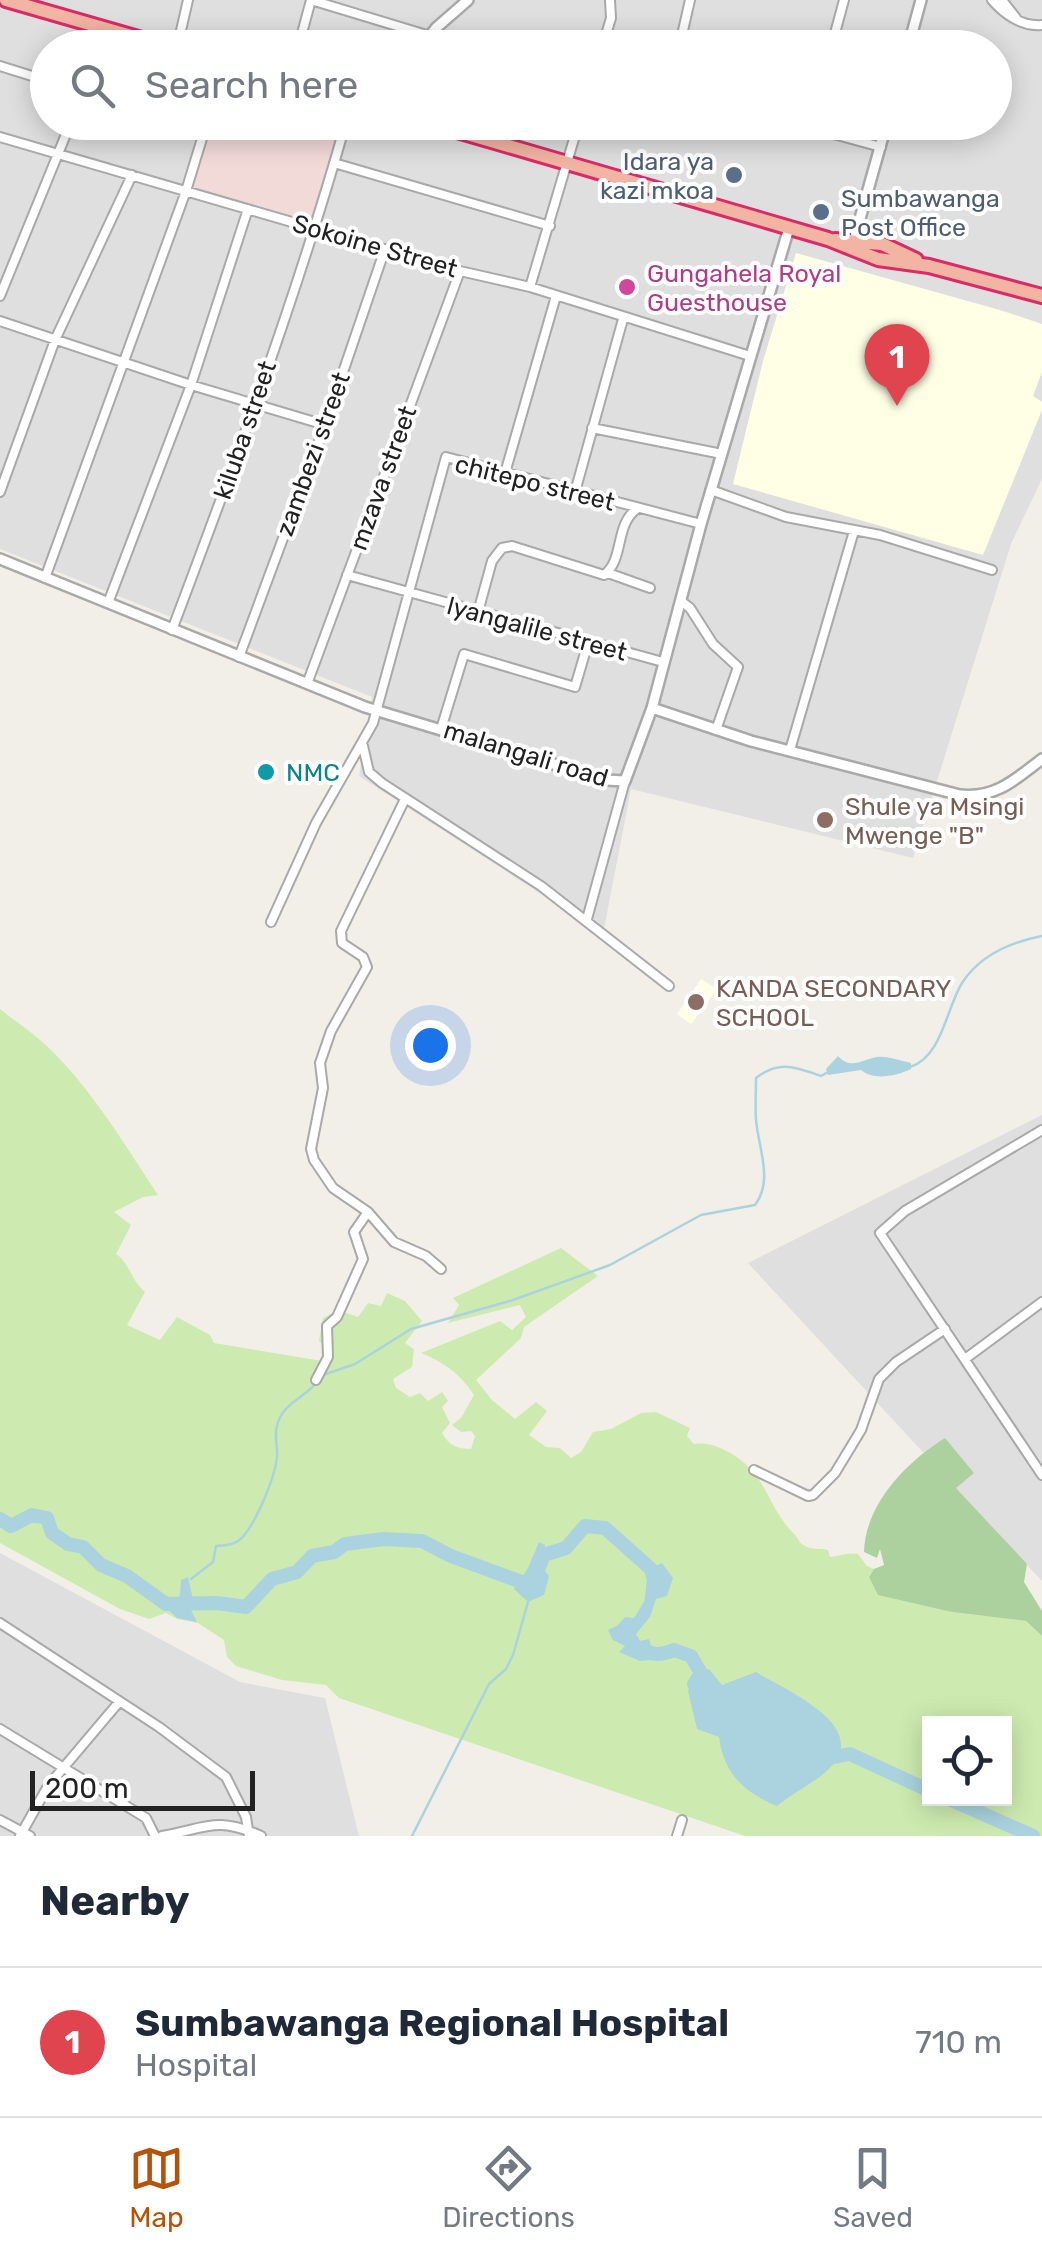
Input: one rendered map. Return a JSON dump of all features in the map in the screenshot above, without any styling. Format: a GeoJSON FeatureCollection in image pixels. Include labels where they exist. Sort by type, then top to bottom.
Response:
{"type":"FeatureCollection","features":[{"type":"Feature","properties":{"kind":"highway"},"geometry":{"type":"LineString","coordinates":[[6,0],[115,30]]}},
{"type":"Feature","properties":{"kind":"highway"},"geometry":{"type":"LineString","coordinates":[[486,140],[1042,296]]}},
{"type":"Feature","properties":{"kind":"highway"},"geometry":{"type":"LineString","coordinates":[[828,239],[854,240],[876,251]]}},
{"type":"Feature","properties":{"kind":"street"},"geometry":{"type":"LineString","coordinates":[[180,30],[188,0]]}},
{"type":"Feature","properties":{"kind":"street"},"geometry":{"type":"LineString","coordinates":[[303,30],[311,0],[410,30]]}},
{"type":"Feature","properties":{"kind":"street"},"geometry":{"type":"LineString","coordinates":[[436,30],[468,0]]}},
{"type":"Feature","properties":{"kind":"street"},"geometry":{"type":"LineString","coordinates":[[607,30],[610,0]]}},
{"type":"Feature","properties":{"kind":"street"},"geometry":{"type":"LineString","coordinates":[[683,30],[690,0]]}},
{"type":"Feature","properties":{"kind":"street"},"geometry":{"type":"LineString","coordinates":[[836,30],[844,0]]}},
{"type":"Feature","properties":{"kind":"street"},"geometry":{"type":"LineString","coordinates":[[913,30],[921,0]]}},
{"type":"Feature","properties":{"kind":"street"},"geometry":{"type":"LineString","coordinates":[[992,0],[1006,16],[1032,26],[1042,25]]}},
{"type":"Feature","properties":{"kind":"street"},"geometry":{"type":"LineString","coordinates":[[1002,0],[1016,18]]}},
{"type":"Feature","properties":{"kind":"street"},"geometry":{"type":"LineString","coordinates":[[101,30],[102,26]]}},
{"type":"Feature","properties":{"kind":"street"},"geometry":{"type":"LineString","coordinates":[[0,66],[30,75]]}},
{"type":"Feature","properties":{"kind":"street","name":"Sokoine Street"},"geometry":{"type":"LineString","coordinates":[[0,137],[530,288],[750,356]]}},
{"type":"Feature","properties":{"kind":"street"},"geometry":{"type":"LineString","coordinates":[[0,296],[65,140]]}},
{"type":"Feature","properties":{"kind":"street"},"geometry":{"type":"LineString","coordinates":[[46,578],[186,191],[201,140]]}},
{"type":"Feature","properties":{"kind":"street","name":"kiluba street"},"geometry":{"type":"LineString","coordinates":[[172,630],[258,404],[341,140]]}},
{"type":"Feature","properties":{"kind":"street"},"geometry":{"type":"LineString","coordinates":[[530,288],[573,140]]}},
{"type":"Feature","properties":{"kind":"street"},"geometry":{"type":"LineString","coordinates":[[857,140],[881,147]]}},
{"type":"Feature","properties":{"kind":"street"},"geometry":{"type":"LineString","coordinates":[[854,240],[883,140]]}},
{"type":"Feature","properties":{"kind":"street"},"geometry":{"type":"LineString","coordinates":[[334,163],[550,226]]}},
{"type":"Feature","properties":{"kind":"street"},"geometry":{"type":"LineString","coordinates":[[0,492],[54,340],[132,175]]}},
{"type":"Feature","properties":{"kind":"street"},"geometry":{"type":"LineString","coordinates":[[108,604],[191,385],[248,209]]}},
{"type":"Feature","properties":{"kind":"street","name":"malangali road"},"geometry":{"type":"LineString","coordinates":[[0,559],[377,710],[606,780],[625,781],[652,708],[701,524],[789,228]]}},
{"type":"Feature","properties":{"kind":"street","name":"zambezi street"},"geometry":{"type":"LineString","coordinates":[[239,657],[385,249]]}},
{"type":"Feature","properties":{"kind":"street","name":"mzava street"},"geometry":{"type":"LineString","coordinates":[[307,684],[460,271]]}},
{"type":"Feature","properties":{"kind":"street"},"geometry":{"type":"LineString","coordinates":[[505,473],[556,296]]}},
{"type":"Feature","properties":{"kind":"street"},"geometry":{"type":"LineString","coordinates":[[575,492],[623,319]]}},
{"type":"Feature","properties":{"kind":"street"},"geometry":{"type":"LineString","coordinates":[[0,321],[325,425]]}},
{"type":"Feature","properties":{"kind":"street"},"geometry":{"type":"LineString","coordinates":[[592,428],[722,454]]}},
{"type":"Feature","properties":{"kind":"street","name":"chitepo street"},"geometry":{"type":"LineString","coordinates":[[271,922],[316,823],[363,744],[377,710],[446,455],[701,524]]}},
{"type":"Feature","properties":{"kind":"street"},"geometry":{"type":"LineString","coordinates":[[711,490],[786,516],[880,535],[992,570]]}},
{"type":"Feature","properties":{"kind":"street"},"geometry":{"type":"LineString","coordinates":[[608,573],[626,518],[638,508]]}},
{"type":"Feature","properties":{"kind":"street"},"geometry":{"type":"LineString","coordinates":[[790,750],[854,531]]}},
{"type":"Feature","properties":{"kind":"street"},"geometry":{"type":"LineString","coordinates":[[478,612],[492,561],[502,548],[512,546],[650,588]]}},
{"type":"Feature","properties":{"kind":"street","name":"lyangalile street"},"geometry":{"type":"LineString","coordinates":[[347,575],[664,662]]}},
{"type":"Feature","properties":{"kind":"street"},"geometry":{"type":"LineString","coordinates":[[681,601],[690,608],[713,644],[738,668],[716,730]]}},
{"type":"Feature","properties":{"kind":"street"},"geometry":{"type":"LineString","coordinates":[[441,729],[464,654],[576,687],[588,642]]}},
{"type":"Feature","properties":{"kind":"street"},"geometry":{"type":"LineString","coordinates":[[652,708],[716,730],[980,797],[994,793],[1042,759]]}},
{"type":"Feature","properties":{"kind":"street"},"geometry":{"type":"LineString","coordinates":[[363,744],[369,772],[588,920],[669,986]]}},
{"type":"Feature","properties":{"kind":"street"},"geometry":{"type":"LineString","coordinates":[[588,920],[625,781]]}},
{"type":"Feature","properties":{"kind":"street"},"geometry":{"type":"LineString","coordinates":[[406,799],[342,931],[342,943],[363,958],[366,967],[331,1031],[320,1063],[323,1088],[312,1149],[324,1178],[343,1196],[368,1212],[394,1242],[426,1256],[441,1269]]}},
{"type":"Feature","properties":{"kind":"street"},"geometry":{"type":"LineString","coordinates":[[1042,1130],[905,1211],[880,1233],[1042,1475]]}},
{"type":"Feature","properties":{"kind":"street"},"geometry":{"type":"LineString","coordinates":[[316,1380],[328,1357],[327,1326],[337,1317],[363,1259],[354,1232],[368,1212]]}},
{"type":"Feature","properties":{"kind":"street"},"geometry":{"type":"LineString","coordinates":[[966,1359],[1042,1302]]}},
{"type":"Feature","properties":{"kind":"street"},"geometry":{"type":"LineString","coordinates":[[754,1470],[808,1496],[814,1495],[854,1444],[879,1379],[896,1362],[945,1329]]}},
{"type":"Feature","properties":{"kind":"street"},"geometry":{"type":"LineString","coordinates":[[0,1623],[177,1739],[226,1777],[242,1806],[249,1834]]}},
{"type":"Feature","properties":{"kind":"street"},"geometry":{"type":"LineString","coordinates":[[0,1820],[24,1835],[48,1786],[119,1702]]}},
{"type":"Feature","properties":{"kind":"street"},"geometry":{"type":"LineString","coordinates":[[0,1730],[146,1818],[159,1836],[216,1823],[260,1836]]}},
{"type":"Feature","properties":{"kind":"street"},"geometry":{"type":"LineString","coordinates":[[677,1836],[682,1820]]}},
{"type":"Feature","properties":{"kind":"shaded area"},"geometry":{"type":"Polygon","coordinates":[[[0,0],[1042,0],[1042,479],[1011,544],[913,858],[631,789],[603,934],[359,776],[372,697],[0,549],[0,0]]]}},
{"type":"Feature","properties":{"kind":"shaded area"},"geometry":{"type":"Polygon","coordinates":[[[206,140],[336,140],[312,223],[193,186],[206,140]]]}},
{"type":"Feature","properties":{"kind":"shaded area"},"geometry":{"type":"Polygon","coordinates":[[[796,253],[1042,324],[1042,372],[1033,396],[1042,402],[1042,410],[983,555],[733,484],[763,361],[796,253]]]}},
{"type":"Feature","properties":{"kind":"shaded area","name":"KANDA SECONDARY SCHOOL"},"geometry":{"type":"Polygon","coordinates":[[[701,979],[717,989],[691,1024],[677,1014],[701,979]]]}},
{"type":"Feature","properties":{"kind":"shaded area"},"geometry":{"type":"Polygon","coordinates":[[[1042,1115],[1042,1581],[748,1263],[1042,1115]]]}},
{"type":"Feature","properties":{"kind":"shaded area"},"geometry":{"type":"Polygon","coordinates":[[[0,1553],[240,1682],[325,1698],[359,1836],[0,1836],[0,1553]]]}},
{"type":"Feature","properties":{"kind":"green space"},"geometry":{"type":"Polygon","coordinates":[[[0,1009],[66,1065],[108,1119],[158,1195],[143,1197],[114,1212],[131,1225],[116,1254],[145,1292],[127,1325],[160,1340],[177,1317],[210,1335],[214,1343],[322,1361],[326,1348],[319,1341],[323,1318],[338,1310],[358,1317],[368,1303],[381,1306],[387,1293],[405,1301],[422,1321],[405,1343],[414,1349],[412,1367],[393,1379],[396,1388],[410,1397],[420,1393],[428,1401],[442,1392],[448,1401],[442,1407],[450,1423],[442,1433],[454,1446],[471,1449],[475,1436],[452,1425],[461,1418],[474,1395],[451,1370],[421,1353],[500,1321],[512,1330],[526,1317],[520,1305],[448,1323],[459,1305],[453,1298],[561,1248],[598,1276],[524,1327],[521,1338],[476,1380],[492,1400],[515,1419],[536,1402],[547,1411],[529,1435],[546,1447],[560,1448],[571,1458],[581,1452],[593,1432],[611,1429],[641,1413],[656,1412],[690,1428],[687,1436],[694,1444],[718,1447],[744,1463],[785,1524],[805,1546],[828,1550],[830,1557],[858,1554],[874,1569],[869,1577],[952,1612],[1026,1621],[1042,1636],[1042,1836],[745,1836],[339,1698],[326,1685],[282,1680],[236,1666],[227,1657],[224,1640],[198,1623],[166,1613],[149,1619],[120,1609],[0,1543],[0,1009]]]}},
{"type":"Feature","properties":{"kind":"green space"},"geometry":{"type":"Polygon","coordinates":[[[945,1438],[974,1473],[956,1488],[1027,1564],[1024,1582],[1042,1611],[1042,1636],[1026,1621],[952,1612],[878,1595],[869,1577],[874,1569],[884,1565],[880,1549],[877,1558],[864,1552],[866,1535],[880,1502],[902,1472],[945,1438]]]}},
{"type":"Feature","properties":{"kind":"water"},"geometry":{"type":"Polygon","coordinates":[[[838,1056],[852,1063],[890,1058],[911,1063],[911,1069],[885,1076],[861,1070],[828,1075],[826,1069],[838,1056]]]}},
{"type":"Feature","properties":{"kind":"water"},"geometry":{"type":"Polygon","coordinates":[[[539,1542],[545,1545],[543,1568],[549,1576],[544,1595],[528,1602],[514,1589],[539,1542]]]}},
{"type":"Feature","properties":{"kind":"water"},"geometry":{"type":"Polygon","coordinates":[[[662,1563],[673,1578],[667,1596],[656,1599],[650,1617],[636,1634],[640,1641],[649,1639],[660,1659],[640,1661],[619,1652],[625,1646],[613,1640],[608,1630],[625,1617],[634,1618],[644,1602],[649,1574],[662,1563]]]}},
{"type":"Feature","properties":{"kind":"water"},"geometry":{"type":"Polygon","coordinates":[[[188,1577],[194,1604],[191,1610],[197,1622],[177,1618],[158,1600],[176,1600],[181,1580],[188,1577]]]}},
{"type":"Feature","properties":{"kind":"water"},"geometry":{"type":"Polygon","coordinates":[[[709,1669],[722,1685],[756,1672],[820,1711],[840,1738],[840,1753],[829,1769],[777,1806],[746,1788],[725,1761],[719,1737],[697,1729],[688,1691],[695,1673],[709,1669]]]}},
{"type":"Feature","properties":{"kind":"waterway"},"geometry":{"type":"LineString","coordinates":[[910,1067],[921,1062],[936,1043],[969,973],[1008,946],[1042,936]]}},
{"type":"Feature","properties":{"kind":"waterway"},"geometry":{"type":"LineString","coordinates":[[323,1375],[355,1364],[411,1329],[513,1300],[610,1265],[701,1215],[755,1205],[764,1174],[756,1119],[756,1078],[780,1067],[821,1076],[828,1072]]}},
{"type":"Feature","properties":{"kind":"waterway"},"geometry":{"type":"LineString","coordinates":[[191,1579],[213,1562],[216,1546],[235,1543],[251,1526],[275,1466],[280,1418],[318,1381]]}},
{"type":"Feature","properties":{"kind":"waterway"},"geometry":{"type":"LineString","coordinates":[[0,1519],[11,1526],[32,1515],[47,1518],[52,1533],[68,1544],[83,1547],[101,1565],[127,1576],[166,1604],[246,1607],[272,1579],[297,1572],[312,1556],[334,1552],[345,1544],[384,1539],[422,1541],[527,1584],[536,1575],[544,1555],[566,1548],[585,1526],[605,1528],[651,1569],[655,1584]]}},
{"type":"Feature","properties":{"kind":"waterway"},"geometry":{"type":"LineString","coordinates":[[412,1836],[489,1684],[506,1669],[513,1655],[528,1602]]}},
{"type":"Feature","properties":{"kind":"waterway"},"geometry":{"type":"LineString","coordinates":[[639,1648],[656,1654],[674,1650],[691,1656],[701,1673],[694,1684]]}},
{"type":"Feature","properties":{"kind":"waterway"},"geometry":{"type":"LineString","coordinates":[[819,1760],[850,1754],[922,1787]]}},
{"type":"Feature","properties":{"kind":"waterway"},"geometry":{"type":"LineString","coordinates":[[965,1806],[1033,1836]]}},
{"type":"Feature","properties":{"kind":"place","name":"Idara ya kazi mkoa"},"geometry":{"type":"Point","coordinates":[734,175]}},
{"type":"Feature","properties":{"kind":"place","name":"Sumbawanga Post Office"},"geometry":{"type":"Point","coordinates":[821,212]}},
{"type":"Feature","properties":{"kind":"place","name":"Gungahela Royal Guesthouse"},"geometry":{"type":"Point","coordinates":[627,287]}},
{"type":"Feature","properties":{"kind":"place","name":"Sumbawanga Regional Hospital"},"geometry":{"type":"Point","coordinates":[897,406]}},
{"type":"Feature","properties":{"kind":"place","name":"NMC"},"geometry":{"type":"Point","coordinates":[266,772]}},
{"type":"Feature","properties":{"kind":"place","name":"Shule ya Msingi Mwenge \"B\""},"geometry":{"type":"Point","coordinates":[825,820]}},
{"type":"Feature","properties":{"kind":"place","name":"KANDA SECONDARY SCHOOL"},"geometry":{"type":"Point","coordinates":[696,1002]}}]}
